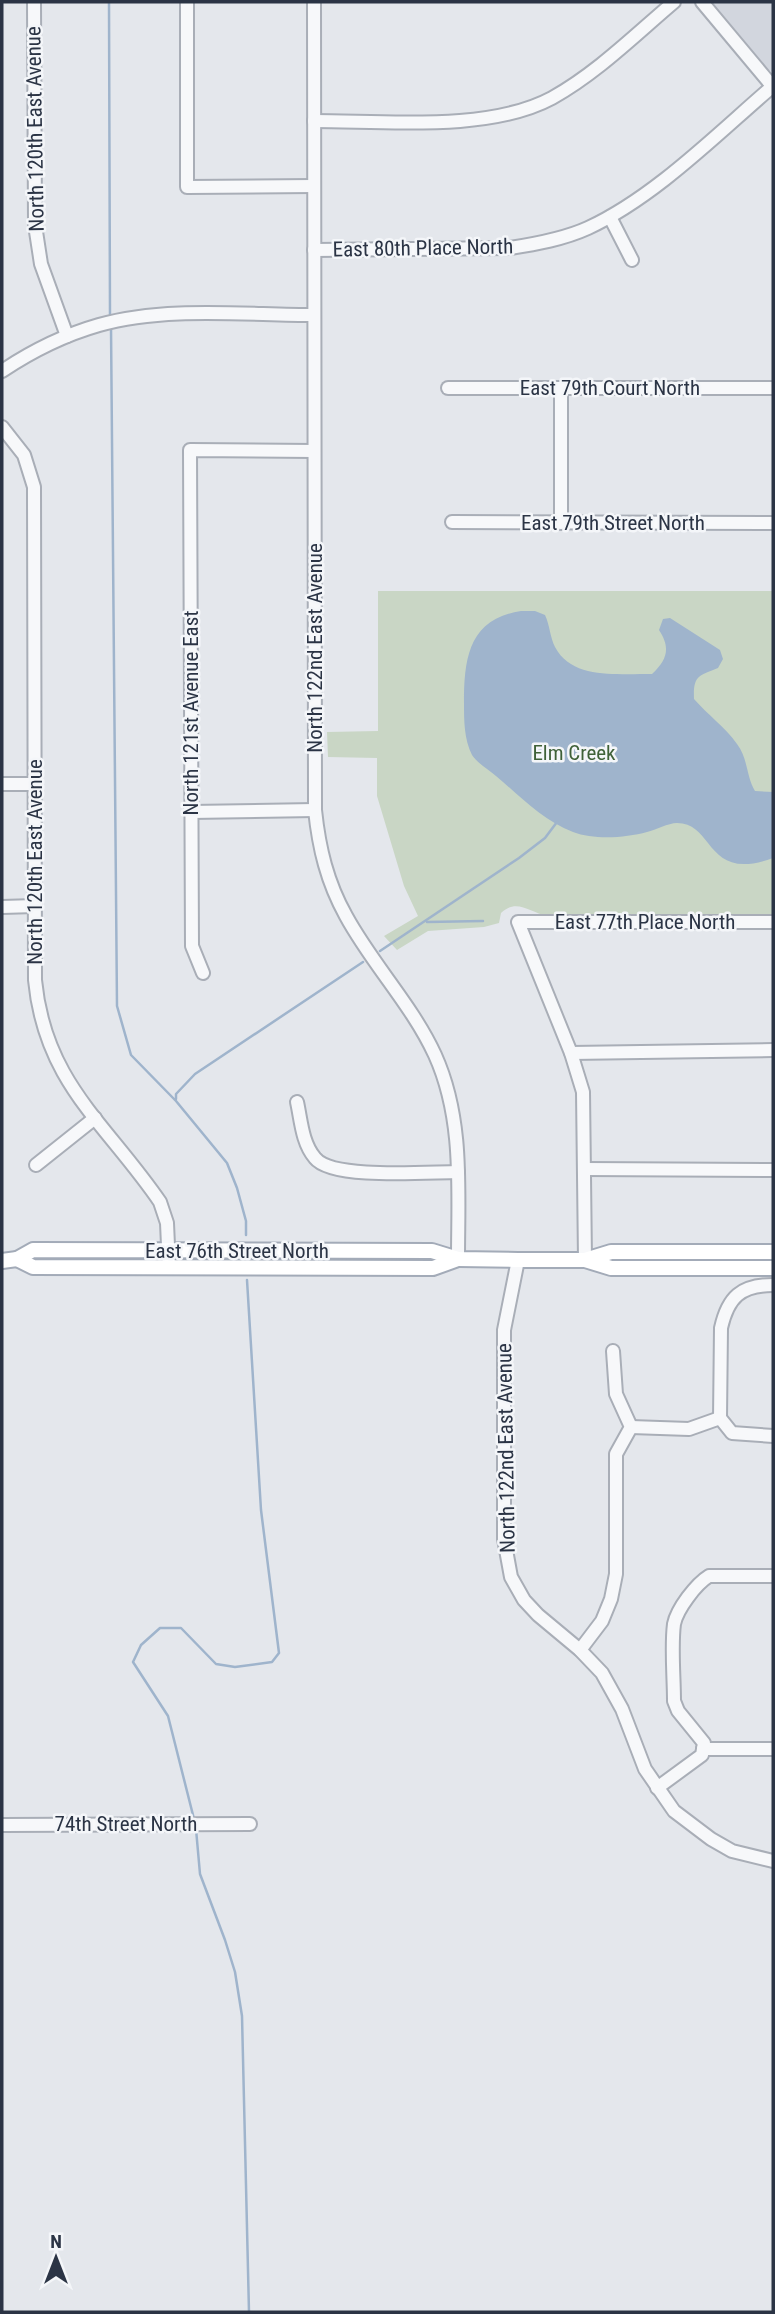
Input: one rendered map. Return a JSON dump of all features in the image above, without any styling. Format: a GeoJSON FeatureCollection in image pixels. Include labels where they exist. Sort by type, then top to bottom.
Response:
{"type":"FeatureCollection","features":[{"type":"Feature","properties":{"kind":"main road","name":"East 76th Street North"},"geometry":{"type":"LineString","coordinates":[[2,1261],[17,1259],[33,1250],[432,1251],[458,1259],[518,1260],[585,1260],[611,1252],[773,1252]]}},
{"type":"Feature","properties":{"kind":"main road","name":"East 76th Street North"},"geometry":{"type":"LineString","coordinates":[[17,1259],[33,1267],[169,1268],[433,1268],[458,1259]]}},
{"type":"Feature","properties":{"kind":"main road","name":"East 76th Street North"},"geometry":{"type":"LineString","coordinates":[[585,1260],[611,1268],[773,1268]]}},
{"type":"Feature","properties":{"kind":"street","name":"North 120th East Avenue"},"geometry":{"type":"LineString","coordinates":[[34,2],[35,225],[41,264],[67,335]]}},
{"type":"Feature","properties":{"kind":"street"},"geometry":{"type":"LineString","coordinates":[[187,2],[187,187],[314,186]]}},
{"type":"Feature","properties":{"kind":"street","name":"North 122nd East Avenue"},"geometry":{"type":"LineString","coordinates":[[314,2],[315,810],[323,863],[346,917],[416,1022],[434,1054],[452,1106],[458,1172],[458,1259]]}},
{"type":"Feature","properties":{"kind":"street"},"geometry":{"type":"LineString","coordinates":[[314,121],[472,121],[527,108],[550,99],[575,84],[674,2]]}},
{"type":"Feature","properties":{"kind":"street"},"geometry":{"type":"LineString","coordinates":[[702,2],[773,86]]}},
{"type":"Feature","properties":{"kind":"street","name":"East 80th Place North"},"geometry":{"type":"LineString","coordinates":[[314,250],[510,248],[560,238],[586,229],[610,217],[660,182],[773,86]]}},
{"type":"Feature","properties":{"kind":"street"},"geometry":{"type":"LineString","coordinates":[[610,217],[632,260]]}},
{"type":"Feature","properties":{"kind":"street"},"geometry":{"type":"LineString","coordinates":[[2,371],[67,335],[100,324],[168,314],[314,315]]}},
{"type":"Feature","properties":{"kind":"street","name":"East 79th Court North"},"geometry":{"type":"LineString","coordinates":[[448,388],[773,388]]}},
{"type":"Feature","properties":{"kind":"street"},"geometry":{"type":"LineString","coordinates":[[561,388],[561,523]]}},
{"type":"Feature","properties":{"kind":"street","name":"North 120th East Avenue"},"geometry":{"type":"LineString","coordinates":[[2,427],[24,454],[34,486],[35,980],[41,1018],[60,1068],[160,1202],[167,1223],[169,1268]]}},
{"type":"Feature","properties":{"kind":"street","name":"North 121st Avenue East"},"geometry":{"type":"LineString","coordinates":[[203,973],[192,946],[190,450],[314,451]]}},
{"type":"Feature","properties":{"kind":"street","name":"East 79th Street North"},"geometry":{"type":"LineString","coordinates":[[452,522],[773,523]]}},
{"type":"Feature","properties":{"kind":"street"},"geometry":{"type":"LineString","coordinates":[[2,784],[35,784]]}},
{"type":"Feature","properties":{"kind":"street"},"geometry":{"type":"LineString","coordinates":[[191,812],[315,810]]}},
{"type":"Feature","properties":{"kind":"street"},"geometry":{"type":"LineString","coordinates":[[2,907],[36,906]]}},
{"type":"Feature","properties":{"kind":"street","name":"East 77th Place North"},"geometry":{"type":"LineString","coordinates":[[571,1053],[518,922],[773,922]]}},
{"type":"Feature","properties":{"kind":"street"},"geometry":{"type":"LineString","coordinates":[[585,1260],[583,1092],[571,1053],[773,1050]]}},
{"type":"Feature","properties":{"kind":"street"},"geometry":{"type":"LineString","coordinates":[[297,1101],[305,1143],[322,1165],[348,1172],[458,1172]]}},
{"type":"Feature","properties":{"kind":"street"},"geometry":{"type":"LineString","coordinates":[[36,1165],[95,1118]]}},
{"type":"Feature","properties":{"kind":"street"},"geometry":{"type":"LineString","coordinates":[[584,1169],[773,1170]]}},
{"type":"Feature","properties":{"kind":"street","name":"North 122nd East Avenue"},"geometry":{"type":"LineString","coordinates":[[518,1260],[504,1331],[505,1552],[511,1577],[524,1600],[580,1650],[601,1673],[622,1709],[636,1749],[657,1788],[674,1811],[732,1851],[773,1861]]}},
{"type":"Feature","properties":{"kind":"street"},"geometry":{"type":"LineString","coordinates":[[773,1285],[746,1288],[730,1302],[721,1328],[720,1418],[732,1433],[773,1436]]}},
{"type":"Feature","properties":{"kind":"street"},"geometry":{"type":"LineString","coordinates":[[613,1351],[616,1394],[631,1427]]}},
{"type":"Feature","properties":{"kind":"street"},"geometry":{"type":"LineString","coordinates":[[631,1427],[689,1429],[720,1418]]}},
{"type":"Feature","properties":{"kind":"street"},"geometry":{"type":"LineString","coordinates":[[580,1650],[602,1621],[611,1600],[615,1574],[616,1454],[631,1427]]}},
{"type":"Feature","properties":{"kind":"street"},"geometry":{"type":"LineString","coordinates":[[657,1788],[702,1755],[704,1743],[678,1711],[674,1701],[674,1623],[680,1610],[702,1580],[709,1576],[773,1576]]}},
{"type":"Feature","properties":{"kind":"street"},"geometry":{"type":"LineString","coordinates":[[703,1749],[773,1749]]}},
{"type":"Feature","properties":{"kind":"street","name":"74th Street North"},"geometry":{"type":"LineString","coordinates":[[2,1825],[250,1824]]}},
{"type":"Feature","properties":{"kind":"shaded area"},"geometry":{"type":"Polygon","coordinates":[[[709,2],[773,2],[773,72],[765,68],[709,2]]]}},
{"type":"Feature","properties":{"kind":"green space","name":"Elm Creek"},"geometry":{"type":"Polygon","coordinates":[[[378,591],[773,591],[773,915],[547,916],[518,906],[501,913],[499,923],[484,927],[428,931],[397,950],[384,936],[418,916],[404,886],[377,796],[377,758],[328,757],[327,732],[378,731],[378,591]]]}},
{"type":"Feature","properties":{"kind":"water"},"geometry":{"type":"Polygon","coordinates":[[[521,611],[535,611],[545,615],[553,643],[563,658],[573,665],[598,673],[652,674],[666,654],[665,642],[659,630],[663,619],[670,618],[720,650],[723,659],[718,668],[698,678],[694,699],[737,744],[755,791],[773,792],[773,858],[751,864],[735,863],[723,858],[698,832],[677,823],[619,837],[590,836],[573,832],[542,815],[477,761],[469,749],[464,723],[464,686],[468,656],[480,632],[490,622],[521,611]]]}},
{"type":"Feature","properties":{"kind":"waterway"},"geometry":{"type":"LineString","coordinates":[[109,2],[110,317]]}},
{"type":"Feature","properties":{"kind":"waterway"},"geometry":{"type":"LineString","coordinates":[[111,327],[117,1006],[131,1055],[176,1101],[227,1163],[246,1221],[246,1235]]}},
{"type":"Feature","properties":{"kind":"waterway"},"geometry":{"type":"LineString","coordinates":[[380,951],[519,858],[545,838],[557,822]]}},
{"type":"Feature","properties":{"kind":"waterway"},"geometry":{"type":"LineString","coordinates":[[427,922],[483,921]]}},
{"type":"Feature","properties":{"kind":"waterway"},"geometry":{"type":"LineString","coordinates":[[176,1099],[176,1094],[195,1074],[363,962]]}},
{"type":"Feature","properties":{"kind":"waterway"},"geometry":{"type":"LineString","coordinates":[[194,1819],[168,1716],[133,1662],[141,1645],[160,1628],[181,1628],[216,1664],[235,1667],[272,1662],[279,1653],[261,1510],[247,1280]]}},
{"type":"Feature","properties":{"kind":"waterway"},"geometry":{"type":"LineString","coordinates":[[196,1829],[200,1874],[235,1972],[242,2016],[249,2312]]}}]}
